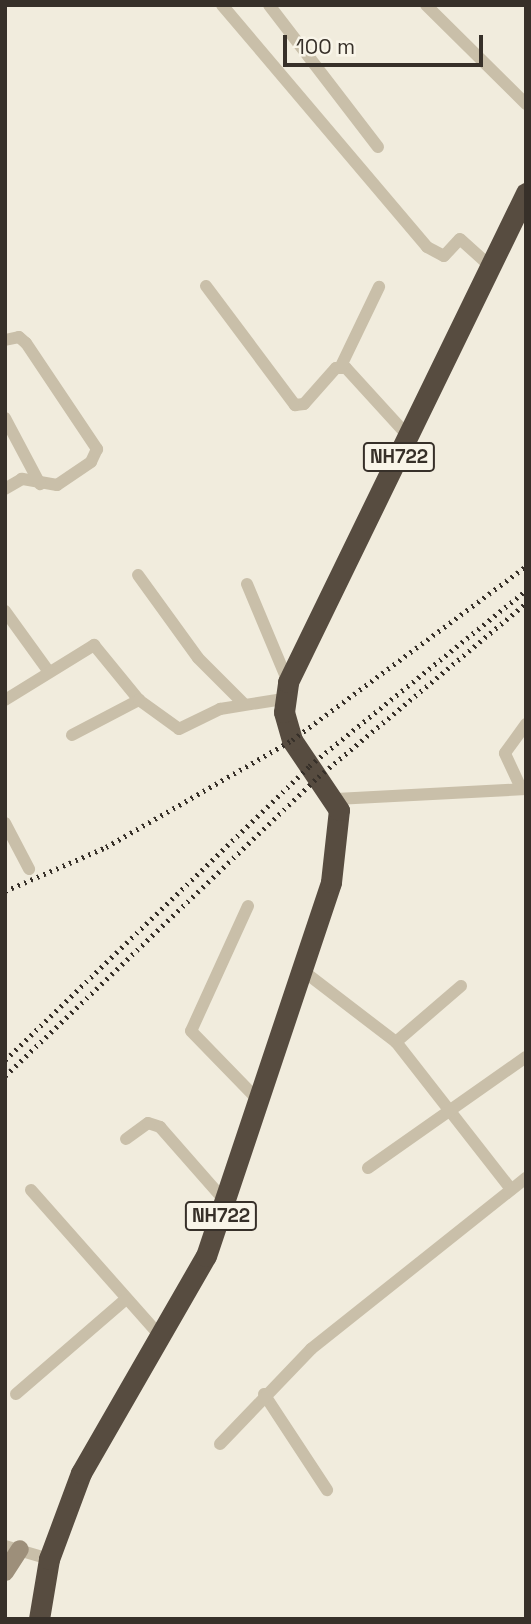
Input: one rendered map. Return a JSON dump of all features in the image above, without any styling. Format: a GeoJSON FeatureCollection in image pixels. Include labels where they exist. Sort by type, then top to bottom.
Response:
{"type":"FeatureCollection","features":[{"type":"Feature","properties":{"kind":"highway","name":"NH722"},"geometry":{"type":"LineString","coordinates":[[286,690],[526,193]]}},
{"type":"Feature","properties":{"kind":"highway"},"geometry":{"type":"LineString","coordinates":[[286,690],[292,740],[335,799]]}},
{"type":"Feature","properties":{"kind":"highway","name":"NH722"},"geometry":{"type":"LineString","coordinates":[[38,1619],[49,1559],[81,1473],[162,1338],[206,1256],[226,1202],[337,859],[335,799]]}},
{"type":"Feature","properties":{"kind":"street"},"geometry":{"type":"LineString","coordinates":[[222,5],[427,247],[444,256],[460,239],[491,266]]}},
{"type":"Feature","properties":{"kind":"street"},"geometry":{"type":"LineString","coordinates":[[268,5],[379,147]]}},
{"type":"Feature","properties":{"kind":"street"},"geometry":{"type":"LineString","coordinates":[[426,5],[526,104]]}},
{"type":"Feature","properties":{"kind":"street"},"geometry":{"type":"LineString","coordinates":[[206,286],[295,405],[304,404],[341,366],[379,287]]}},
{"type":"Feature","properties":{"kind":"street"},"geometry":{"type":"LineString","coordinates":[[5,340],[19,337],[26,343],[97,449],[72,477],[40,484],[22,479],[5,489]]}},
{"type":"Feature","properties":{"kind":"street"},"geometry":{"type":"LineString","coordinates":[[341,366],[409,437]]}},
{"type":"Feature","properties":{"kind":"street"},"geometry":{"type":"LineString","coordinates":[[5,418],[40,484]]}},
{"type":"Feature","properties":{"kind":"street"},"geometry":{"type":"LineString","coordinates":[[138,575],[198,658],[243,703]]}},
{"type":"Feature","properties":{"kind":"street"},"geometry":{"type":"LineString","coordinates":[[5,700],[99,645],[139,700],[175,729],[286,690],[247,584]]}},
{"type":"Feature","properties":{"kind":"street"},"geometry":{"type":"LineString","coordinates":[[5,611],[49,672]]}},
{"type":"Feature","properties":{"kind":"street"},"geometry":{"type":"LineString","coordinates":[[72,735],[139,700]]}},
{"type":"Feature","properties":{"kind":"street"},"geometry":{"type":"LineString","coordinates":[[335,799],[523,789],[505,753],[526,724]]}},
{"type":"Feature","properties":{"kind":"street"},"geometry":{"type":"LineString","coordinates":[[5,823],[29,869]]}},
{"type":"Feature","properties":{"kind":"street"},"geometry":{"type":"LineString","coordinates":[[248,906],[191,1031],[259,1101]]}},
{"type":"Feature","properties":{"kind":"street"},"geometry":{"type":"LineString","coordinates":[[302,970],[396,1042],[454,1109],[511,1189]]}},
{"type":"Feature","properties":{"kind":"street"},"geometry":{"type":"LineString","coordinates":[[396,1042],[461,986]]}},
{"type":"Feature","properties":{"kind":"street"},"geometry":{"type":"LineString","coordinates":[[368,1168],[526,1057]]}},
{"type":"Feature","properties":{"kind":"street"},"geometry":{"type":"LineString","coordinates":[[126,1139],[148,1123],[160,1127],[226,1202]]}},
{"type":"Feature","properties":{"kind":"street"},"geometry":{"type":"LineString","coordinates":[[220,1444],[264,1394],[526,1178]]}},
{"type":"Feature","properties":{"kind":"street"},"geometry":{"type":"LineString","coordinates":[[31,1190],[125,1300],[162,1338]]}},
{"type":"Feature","properties":{"kind":"street"},"geometry":{"type":"LineString","coordinates":[[16,1394],[125,1300]]}},
{"type":"Feature","properties":{"kind":"street"},"geometry":{"type":"LineString","coordinates":[[264,1394],[327,1490]]}},
{"type":"Feature","properties":{"kind":"street"},"geometry":{"type":"LineString","coordinates":[[5,1572],[12,1547],[49,1559]]}},
{"type":"Feature","properties":{"kind":"railway"},"geometry":{"type":"LineString","coordinates":[[5,891],[106,847],[292,740],[526,566]]}},
{"type":"Feature","properties":{"kind":"railway"},"geometry":{"type":"LineString","coordinates":[[5,1060],[309,766],[526,590]]}},
{"type":"Feature","properties":{"kind":"railway"},"geometry":{"type":"LineString","coordinates":[[5,1076],[318,777],[526,603]]}}]}
